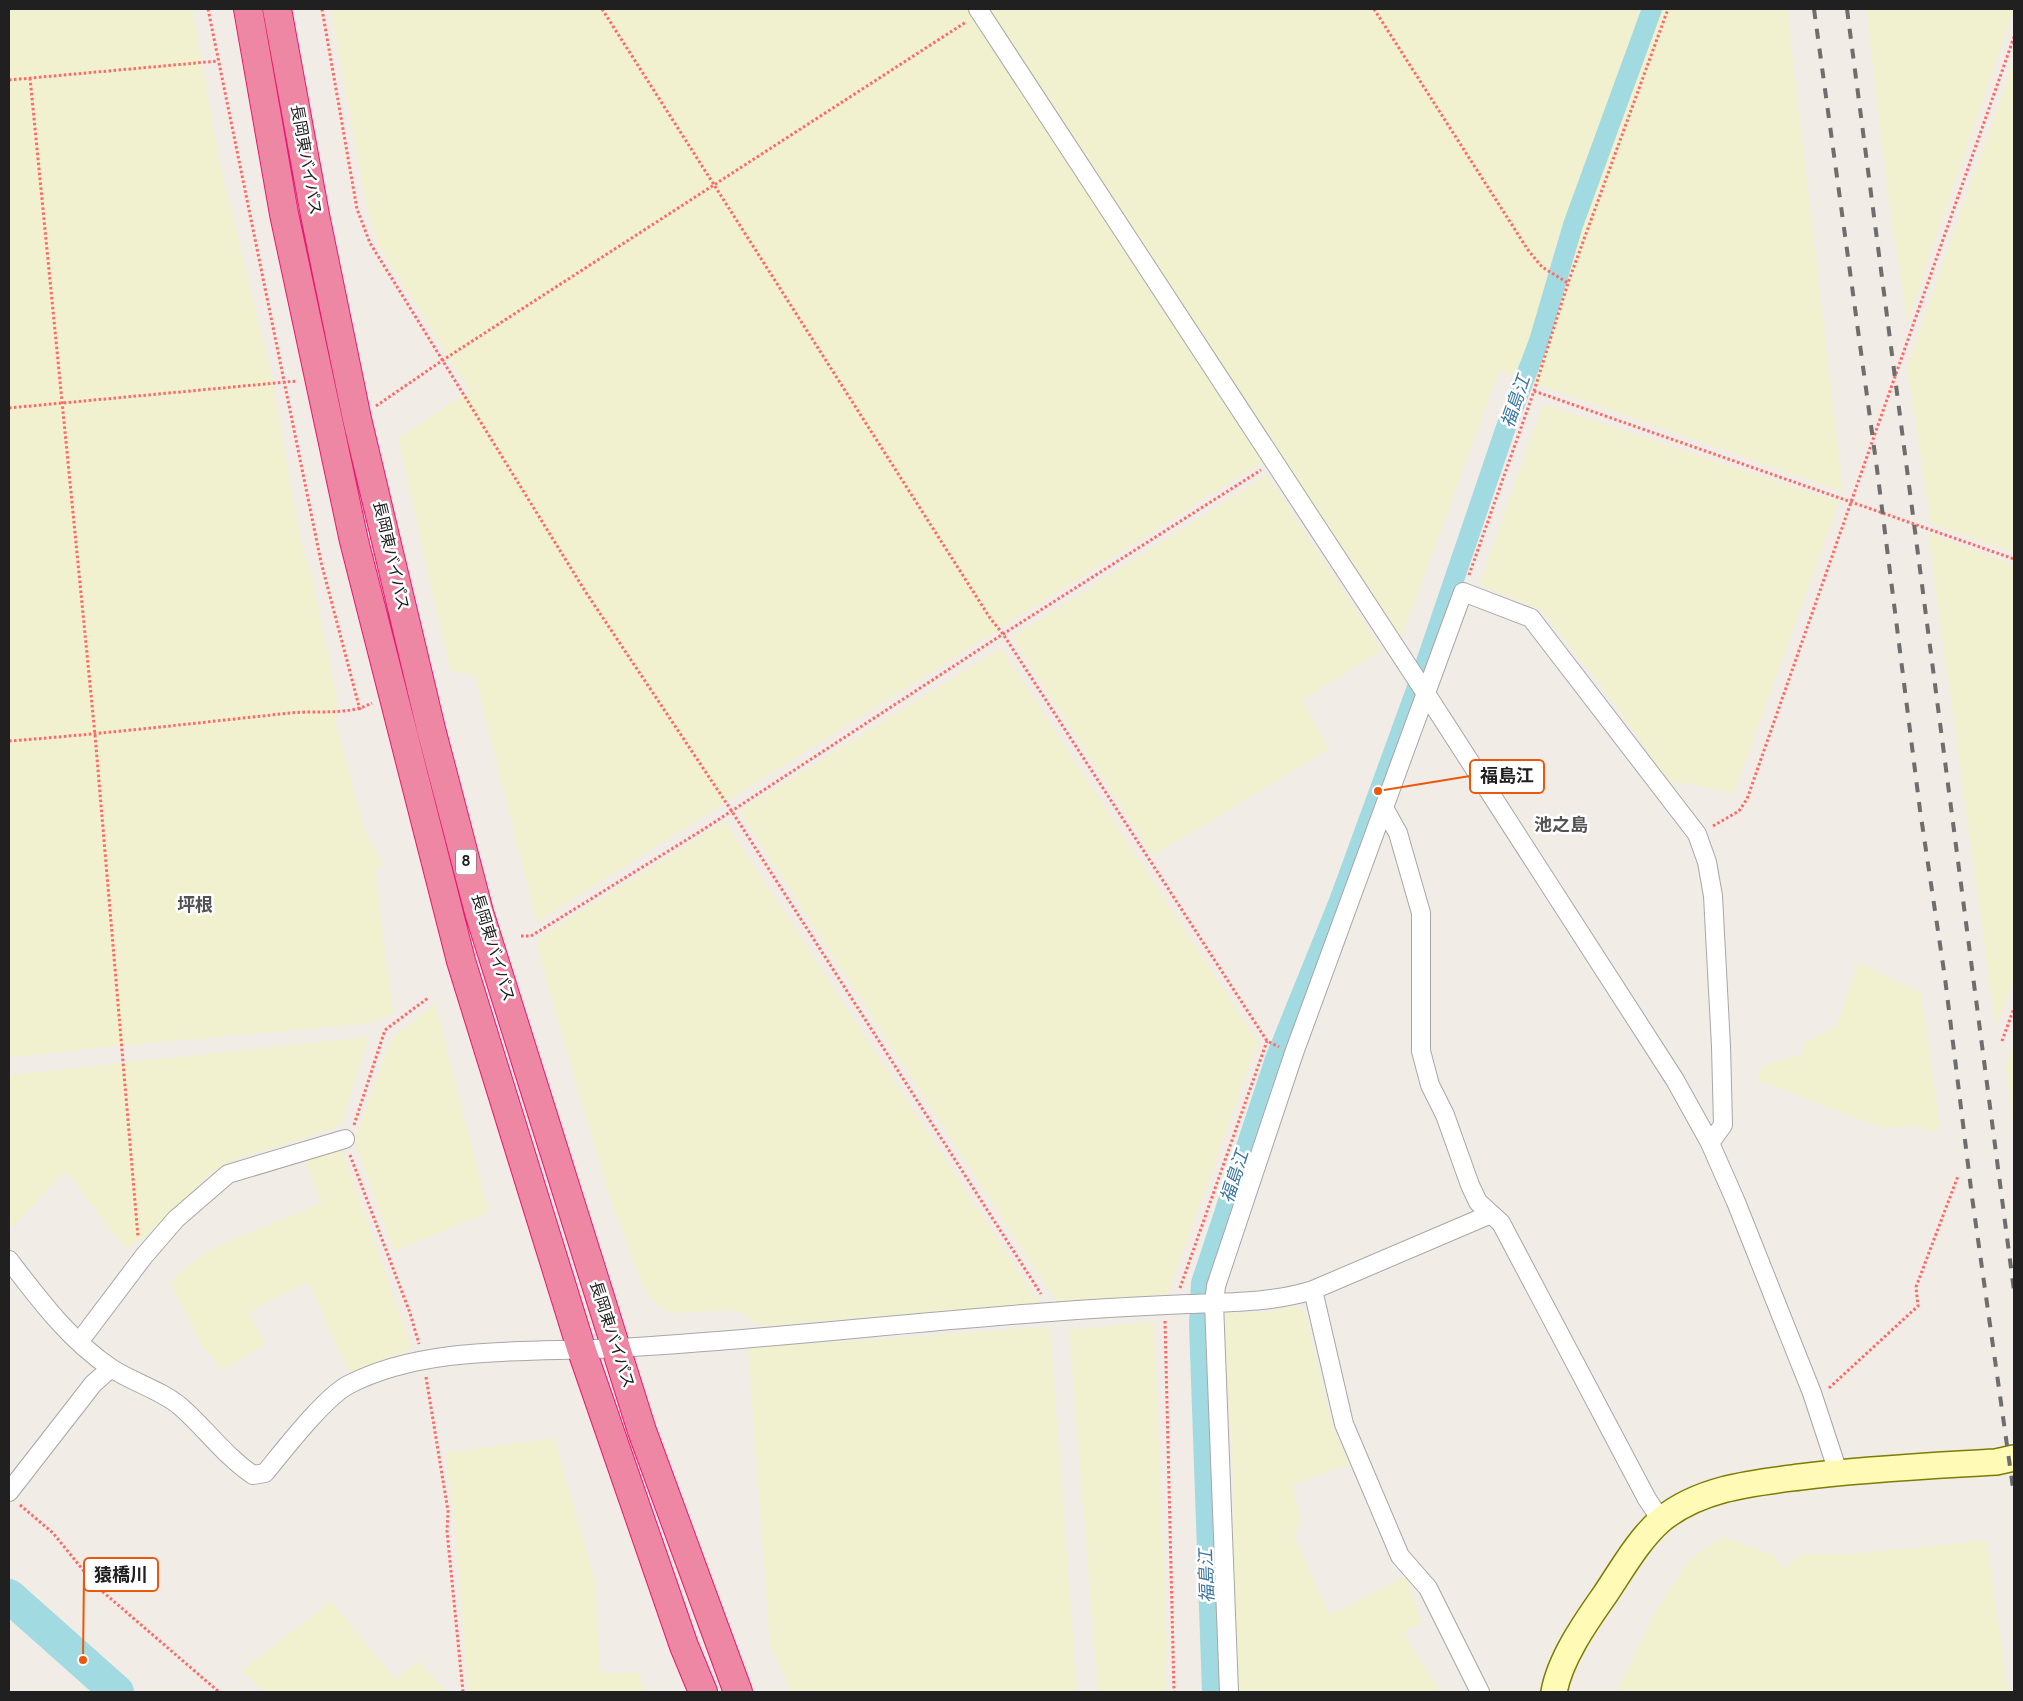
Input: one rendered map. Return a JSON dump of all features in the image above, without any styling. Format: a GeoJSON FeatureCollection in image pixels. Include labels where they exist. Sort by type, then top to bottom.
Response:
{"type":"FeatureCollection","features":[{"type":"Feature","properties":{"kind":"highway","name":"長岡東バイパス"},"geometry":{"type":"LineString","coordinates":[[248,9],[284,214],[354,541],[461,961],[581,1348],[684,1646],[703,1692]]}},
{"type":"Feature","properties":{"kind":"highway","name":"長岡東バイパス"},"geometry":{"type":"LineString","coordinates":[[277,9],[315,215],[357,420],[431,729],[479,912],[642,1431],[738,1692]]}},
{"type":"Feature","properties":{"kind":"street"},"geometry":{"type":"LineString","coordinates":[[979,11],[1425,695],[1436,709],[1675,1080],[1710,1143],[1736,1202],[1812,1393],[1838,1472]]}},
{"type":"Feature","properties":{"kind":"street"},"geometry":{"type":"LineString","coordinates":[[1229,1692],[1214,1303],[1216,1286],[1294,1054],[1463,592],[1531,618],[1697,834],[1707,862],[1713,896],[1721,1046],[1723,1125],[1710,1143]]}},
{"type":"Feature","properties":{"kind":"street"},"geometry":{"type":"LineString","coordinates":[[1384,808],[1398,833],[1421,913],[1421,1052],[1430,1085],[1445,1115],[1478,1202],[1501,1223],[1647,1500],[1661,1520]]}},
{"type":"Feature","properties":{"kind":"street"},"geometry":{"type":"LineString","coordinates":[[79,1342],[144,1256],[176,1218],[228,1174],[344,1139]]}},
{"type":"Feature","properties":{"kind":"street"},"geometry":{"type":"LineString","coordinates":[[9,1260],[54,1318],[79,1342],[111,1368],[180,1405],[241,1467],[253,1475],[265,1473],[306,1425],[345,1386],[375,1373],[424,1360],[581,1348],[616,1348],[1052,1312],[1263,1301],[1287,1298],[1313,1290],[1491,1214]]}},
{"type":"Feature","properties":{"kind":"street"},"geometry":{"type":"LineString","coordinates":[[1313,1290],[1344,1424],[1400,1556],[1428,1588],[1480,1692]]}},
{"type":"Feature","properties":{"kind":"street"},"geometry":{"type":"LineString","coordinates":[[12,1497],[93,1384],[111,1368]]}},
{"type":"Feature","properties":{"kind":"street"},"geometry":{"type":"LineString","coordinates":[[1554,1692],[1574,1640],[1642,1541],[1661,1520],[1707,1495],[1738,1485],[1838,1472],[1996,1462],[2014,1458]]}},
{"type":"Feature","properties":{"kind":"path"},"geometry":{"type":"LineString","coordinates":[[208,9],[320,562],[360,710]]}},
{"type":"Feature","properties":{"kind":"path"},"geometry":{"type":"LineString","coordinates":[[322,9],[357,209],[370,243],[585,591],[731,810],[1052,1312]]}},
{"type":"Feature","properties":{"kind":"path"},"geometry":{"type":"LineString","coordinates":[[602,9],[990,618],[1003,634],[1269,1042],[1172,1305],[1165,1309],[1174,1692]]}},
{"type":"Feature","properties":{"kind":"path"},"geometry":{"type":"LineString","coordinates":[[1374,9],[1528,250],[1542,266],[1568,283]]}},
{"type":"Feature","properties":{"kind":"path"},"geometry":{"type":"LineString","coordinates":[[1463,592],[1534,390],[1568,283],[1668,9]]}},
{"type":"Feature","properties":{"kind":"path"},"geometry":{"type":"LineString","coordinates":[[357,420],[442,360],[979,11]]}},
{"type":"Feature","properties":{"kind":"path"},"geometry":{"type":"LineString","coordinates":[[1697,834],[1738,811],[1747,799],[2014,37]]}},
{"type":"Feature","properties":{"kind":"path"},"geometry":{"type":"LineString","coordinates":[[9,80],[218,61]]}},
{"type":"Feature","properties":{"kind":"path"},"geometry":{"type":"LineString","coordinates":[[30,78],[94,735],[136,1230],[144,1256]]}},
{"type":"Feature","properties":{"kind":"path"},"geometry":{"type":"LineString","coordinates":[[9,408],[320,379]]}},
{"type":"Feature","properties":{"kind":"path"},"geometry":{"type":"LineString","coordinates":[[1534,390],[1851,500],[2014,559]]}},
{"type":"Feature","properties":{"kind":"path"},"geometry":{"type":"LineString","coordinates":[[521,936],[530,936],[704,829],[1003,634],[1132,554],[1274,461]]}},
{"type":"Feature","properties":{"kind":"path"},"geometry":{"type":"LineString","coordinates":[[9,741],[94,735],[298,712],[360,710],[392,691]]}},
{"type":"Feature","properties":{"kind":"path"},"geometry":{"type":"LineString","coordinates":[[428,998],[384,1030],[352,1131],[344,1139],[410,1314],[424,1360],[448,1511],[448,1540],[463,1692]]}},
{"type":"Feature","properties":{"kind":"path"},"geometry":{"type":"LineString","coordinates":[[2002,1041],[2014,1008]]}},
{"type":"Feature","properties":{"kind":"path"},"geometry":{"type":"LineString","coordinates":[[1812,1393],[1828,1388],[1918,1306],[1916,1287],[1958,1176]]}},
{"type":"Feature","properties":{"kind":"path"},"geometry":{"type":"LineString","coordinates":[[12,1497],[53,1533],[96,1586],[219,1692]]}},
{"type":"Feature","properties":{"kind":"green space"},"geometry":{"type":"Polygon","coordinates":[[[9,9],[192,9],[222,173],[271,373],[300,537],[313,581],[337,700],[336,724],[364,828],[382,865],[375,873],[393,1013],[371,1023],[96,1048],[9,1058],[9,9]]]}},
{"type":"Feature","properties":{"kind":"green space"},"geometry":{"type":"Polygon","coordinates":[[[331,9],[1787,9],[1843,492],[1499,371],[1401,639],[1278,452],[537,922],[475,676],[450,670],[398,438],[470,391],[378,244],[367,208],[331,9]]]}},
{"type":"Feature","properties":{"kind":"green space"},"geometry":{"type":"Polygon","coordinates":[[[1866,9],[2014,9],[1907,323],[1888,192],[1866,9]]]}},
{"type":"Feature","properties":{"kind":"green space"},"geometry":{"type":"Polygon","coordinates":[[[2014,60],[2014,552],[1931,524],[1907,367],[2014,60]]]}},
{"type":"Feature","properties":{"kind":"green space"},"geometry":{"type":"Polygon","coordinates":[[[1543,404],[1839,502],[1734,793],[1668,780],[1611,699],[1541,610],[1479,584],[1543,404]]]}},
{"type":"Feature","properties":{"kind":"green space"},"geometry":{"type":"Polygon","coordinates":[[[1267,475],[1382,650],[1302,700],[1329,749],[1153,856],[1012,637],[1267,475]]]}},
{"type":"Feature","properties":{"kind":"green space"},"geometry":{"type":"Polygon","coordinates":[[[1928,533],[2014,565],[2014,978],[1996,1029],[1928,533]]]}},
{"type":"Feature","properties":{"kind":"green space"},"geometry":{"type":"Polygon","coordinates":[[[1001,648],[1258,1042],[1168,1294],[1057,1303],[739,811],[1001,648]]]}},
{"type":"Feature","properties":{"kind":"green space"},"geometry":{"type":"Polygon","coordinates":[[[725,821],[1039,1303],[761,1326],[736,1310],[669,1313],[651,1299],[643,1286],[610,1199],[537,948],[540,937],[725,821]]]}},
{"type":"Feature","properties":{"kind":"green space"},"geometry":{"type":"Polygon","coordinates":[[[1858,962],[1921,993],[1940,1128],[1934,1132],[1913,1126],[1882,1128],[1757,1080],[1762,1067],[1804,1053],[1803,1044],[1837,1026],[1858,962]]]}},
{"type":"Feature","properties":{"kind":"green space"},"geometry":{"type":"Polygon","coordinates":[[[435,1004],[489,1212],[394,1251],[354,1140],[392,1037],[435,1004]]]}},
{"type":"Feature","properties":{"kind":"green space"},"geometry":{"type":"Polygon","coordinates":[[[368,1037],[342,1122],[333,1129],[236,1159],[212,1172],[148,1234],[126,1249],[66,1171],[9,1230],[9,1075],[368,1037]]]}},
{"type":"Feature","properties":{"kind":"green space"},"geometry":{"type":"Polygon","coordinates":[[[2014,1042],[2014,1128],[2006,1066],[2014,1042]]]}},
{"type":"Feature","properties":{"kind":"green space"},"geometry":{"type":"Polygon","coordinates":[[[341,1147],[412,1348],[350,1373],[308,1282],[249,1312],[265,1344],[223,1370],[203,1347],[170,1282],[197,1258],[220,1245],[321,1203],[305,1159],[341,1147]]]}},
{"type":"Feature","properties":{"kind":"green space"},"geometry":{"type":"Polygon","coordinates":[[[1293,1306],[1305,1312],[1330,1418],[1348,1464],[1293,1485],[1301,1522],[1294,1536],[1330,1615],[1406,1576],[1421,1623],[1403,1632],[1440,1692],[1236,1692],[1233,1474],[1223,1313],[1266,1312],[1293,1306]]]}},
{"type":"Feature","properties":{"kind":"green space"},"geometry":{"type":"Polygon","coordinates":[[[1154,1322],[1167,1649],[1165,1692],[1098,1692],[1069,1330],[1154,1322]]]}},
{"type":"Feature","properties":{"kind":"green space"},"geometry":{"type":"Polygon","coordinates":[[[1050,1327],[1077,1692],[791,1692],[770,1645],[748,1348],[1050,1327]]]}},
{"type":"Feature","properties":{"kind":"green space"},"geometry":{"type":"Polygon","coordinates":[[[554,1438],[595,1581],[600,1673],[639,1673],[645,1692],[468,1692],[454,1515],[445,1453],[554,1438]]]}},
{"type":"Feature","properties":{"kind":"green space"},"geometry":{"type":"Polygon","coordinates":[[[1723,1537],[1771,1554],[1785,1569],[1800,1554],[1853,1554],[1987,1540],[2008,1692],[1616,1692],[1655,1612],[1691,1558],[1723,1537]]]}},
{"type":"Feature","properties":{"kind":"green space"},"geometry":{"type":"Polygon","coordinates":[[[331,1601],[395,1679],[418,1661],[446,1692],[265,1692],[241,1671],[331,1601]]]}},
{"type":"Feature","properties":{"kind":"waterway","name":"福島江"},"geometry":{"type":"LineString","coordinates":[[1212,1692],[1199,1324],[1201,1283],[1275,1059],[1339,901],[1424,668],[1505,430],[1539,341],[1573,225],[1652,9]]}},
{"type":"Feature","properties":{"kind":"waterway"},"geometry":{"type":"LineString","coordinates":[[9,1596],[117,1692]]}},
{"type":"Feature","properties":{"kind":"railway"},"geometry":{"type":"LineString","coordinates":[[1814,9],[1877,469],[1920,810],[1945,978],[1972,1197],[2014,1495]]}},
{"type":"Feature","properties":{"kind":"railway"},"geometry":{"type":"LineString","coordinates":[[1847,9],[2014,1291]]}},
{"type":"Feature","properties":{"kind":"place","name":"福島江"},"geometry":{"type":"Point","coordinates":[1378,791]}},
{"type":"Feature","properties":{"kind":"place","name":"猿橋川"},"geometry":{"type":"Point","coordinates":[83,1660]}},
{"type":"Feature","properties":{"kind":"district","name":"池之島"},"geometry":{"type":"Point","coordinates":[1561,826]}},
{"type":"Feature","properties":{"kind":"district","name":"坪根"},"geometry":{"type":"Point","coordinates":[195,906]}}]}
